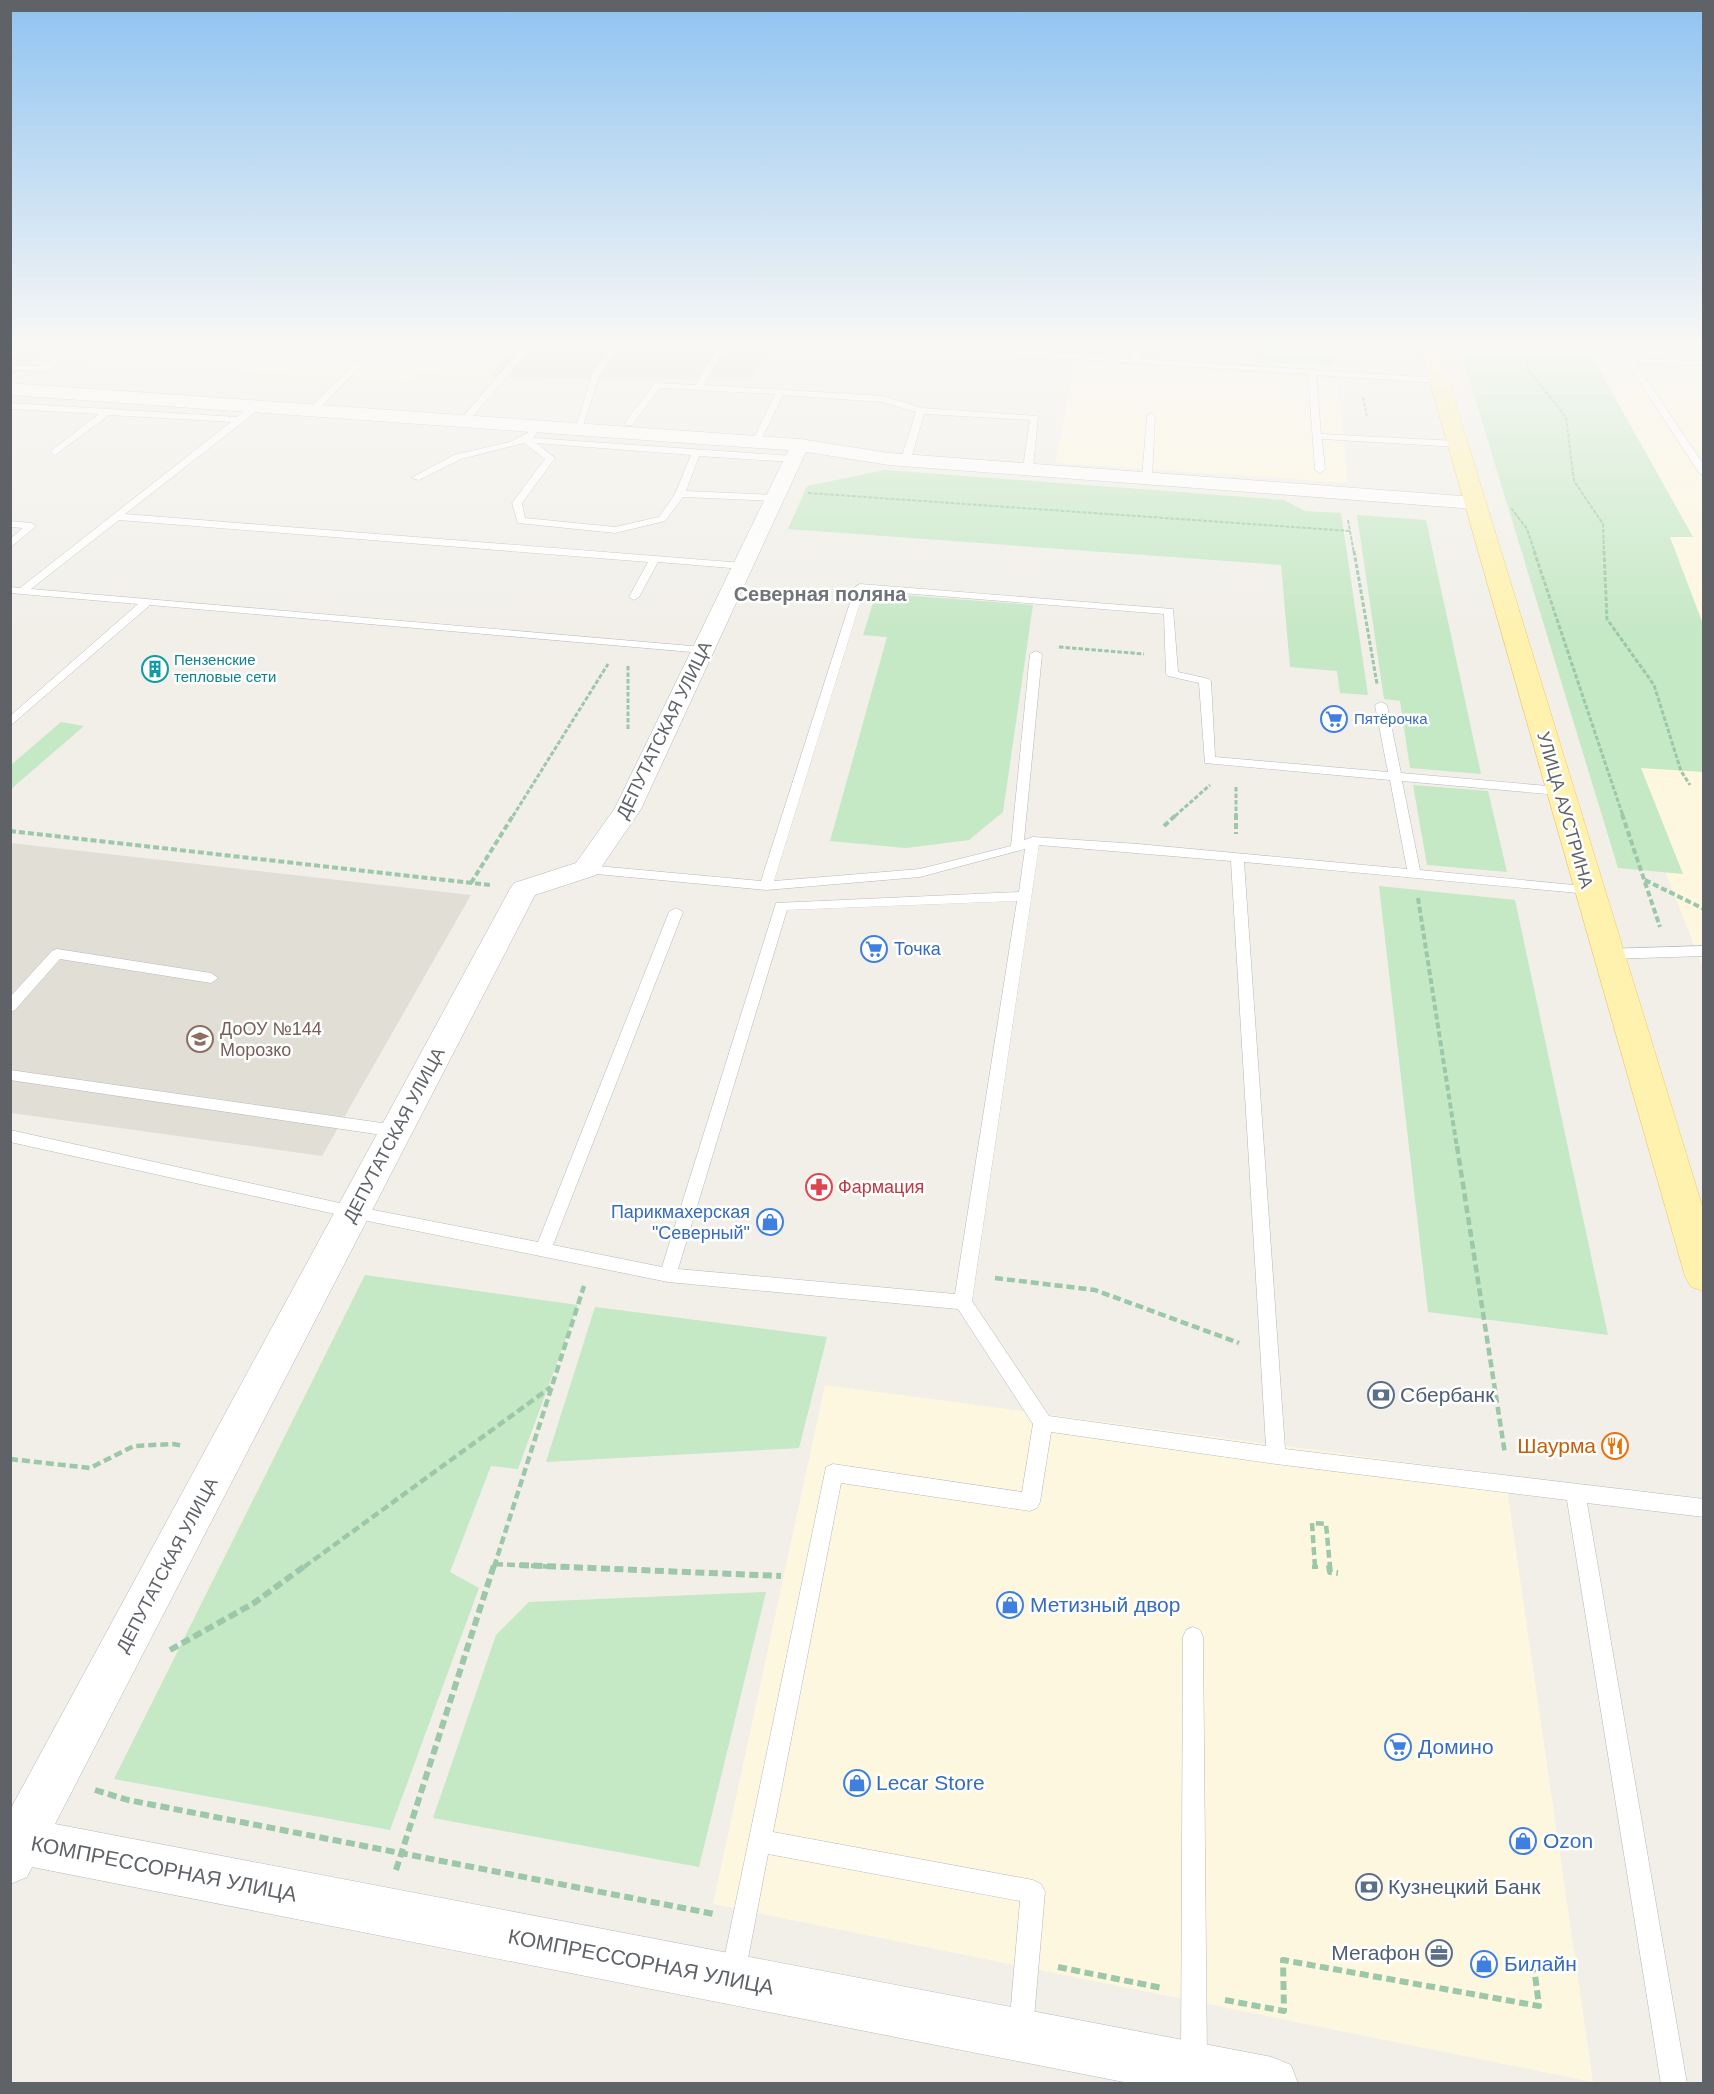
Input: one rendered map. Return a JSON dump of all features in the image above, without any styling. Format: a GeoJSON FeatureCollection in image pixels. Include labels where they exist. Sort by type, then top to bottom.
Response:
{"type":"FeatureCollection","features":[{"type":"Feature","properties":{"kind":"main road","name":"УЛИЦА АУСТРИНА"},"geometry":{"type":"LineString","coordinates":[[1456,441],[1702,1263]]}},
{"type":"Feature","properties":{"kind":"street"},"geometry":{"type":"LineString","coordinates":[[738,441],[756,442],[797,452],[1474,503]]}},
{"type":"Feature","properties":{"kind":"street","name":"ДЕПУТАТСКАЯ УЛИЦА"},"geometry":{"type":"LineString","coordinates":[[586,869],[628,809],[797,452]]}},
{"type":"Feature","properties":{"kind":"street"},"geometry":{"type":"LineString","coordinates":[[524,889],[586,869]]}},
{"type":"Feature","properties":{"kind":"street","name":"ДЕПУТАТСКАЯ УЛИЦА"},"geometry":{"type":"LineString","coordinates":[[14,1847],[54,1777],[524,889]]}},
{"type":"Feature","properties":{"kind":"street","name":"КОМПРЕССОРНАЯ УЛИЦА"},"geometry":{"type":"LineString","coordinates":[[14,1847],[383,1911],[1021,2035],[1194,2076],[1272,2084]]}},
{"type":"Feature","properties":{"kind":"lane"},"geometry":{"type":"LineString","coordinates":[[55,452],[70,441]]}},
{"type":"Feature","properties":{"kind":"lane"},"geometry":{"type":"LineString","coordinates":[[16,591],[120,517],[214,441]]}},
{"type":"Feature","properties":{"kind":"lane"},"geometry":{"type":"LineString","coordinates":[[416,478],[446,461],[508,441]]}},
{"type":"Feature","properties":{"kind":"lane"},"geometry":{"type":"LineString","coordinates":[[538,441],[550,458],[518,503],[521,521],[615,530],[662,519],[680,494],[696,453]]}},
{"type":"Feature","properties":{"kind":"lane"},"geometry":{"type":"LineString","coordinates":[[596,441],[696,453],[797,452]]}},
{"type":"Feature","properties":{"kind":"lane"},"geometry":{"type":"LineString","coordinates":[[906,459],[912,441]]}},
{"type":"Feature","properties":{"kind":"lane"},"geometry":{"type":"LineString","coordinates":[[1028,468],[1032,441]]}},
{"type":"Feature","properties":{"kind":"lane"},"geometry":{"type":"LineString","coordinates":[[1147,478],[1149,441]]}},
{"type":"Feature","properties":{"kind":"lane"},"geometry":{"type":"LineString","coordinates":[[1318,441],[1320,470]]}},
{"type":"Feature","properties":{"kind":"lane"},"geometry":{"type":"LineString","coordinates":[[1400,441],[1457,444]]}},
{"type":"Feature","properties":{"kind":"lane"},"geometry":{"type":"LineString","coordinates":[[1682,441],[1704,473]]}},
{"type":"Feature","properties":{"kind":"lane"},"geometry":{"type":"LineString","coordinates":[[680,494],[775,498]]}},
{"type":"Feature","properties":{"kind":"lane"},"geometry":{"type":"LineString","coordinates":[[120,517],[743,566]]}},
{"type":"Feature","properties":{"kind":"lane"},"geometry":{"type":"LineString","coordinates":[[10,524],[32,526],[10,545]]}},
{"type":"Feature","properties":{"kind":"lane"},"geometry":{"type":"LineString","coordinates":[[634,597],[655,559]]}},
{"type":"Feature","properties":{"kind":"lane"},"geometry":{"type":"LineString","coordinates":[[766,886],[860,587],[1169,611],[1172,674],[1205,681],[1209,760],[1559,790]]}},
{"type":"Feature","properties":{"kind":"lane"},"geometry":{"type":"LineString","coordinates":[[16,591],[703,651]]}},
{"type":"Feature","properties":{"kind":"lane"},"geometry":{"type":"LineString","coordinates":[[10,723],[147,602]]}},
{"type":"Feature","properties":{"kind":"lane"},"geometry":{"type":"LineString","coordinates":[[1017,848],[1036,654]]}},
{"type":"Feature","properties":{"kind":"lane"},"geometry":{"type":"LineString","coordinates":[[1380,705],[1414,873]]}},
{"type":"Feature","properties":{"kind":"lane"},"geometry":{"type":"LineString","coordinates":[[586,869],[766,886],[920,873],[1017,848],[1033,841],[1138,848],[1589,890]]}},
{"type":"Feature","properties":{"kind":"lane"},"geometry":{"type":"LineString","coordinates":[[732,1979],[833,1473],[1030,1502],[1043,1423],[963,1302],[1033,841]]}},
{"type":"Feature","properties":{"kind":"lane"},"geometry":{"type":"LineString","coordinates":[[1236,857],[1276,1456]]}},
{"type":"Feature","properties":{"kind":"lane"},"geometry":{"type":"LineString","coordinates":[[668,1275],[781,906],[1025,896]]}},
{"type":"Feature","properties":{"kind":"lane"},"geometry":{"type":"LineString","coordinates":[[543,1250],[676,912]]}},
{"type":"Feature","properties":{"kind":"lane"},"geometry":{"type":"LineString","coordinates":[[1608,954],[1704,951]]}},
{"type":"Feature","properties":{"kind":"lane"},"geometry":{"type":"LineString","coordinates":[[10,1007],[57,954],[211,978]]}},
{"type":"Feature","properties":{"kind":"lane"},"geometry":{"type":"LineString","coordinates":[[10,1075],[396,1131]]}},
{"type":"Feature","properties":{"kind":"lane"},"geometry":{"type":"LineString","coordinates":[[10,1136],[353,1212],[668,1275],[963,1302]]}},
{"type":"Feature","properties":{"kind":"lane"},"geometry":{"type":"LineString","coordinates":[[1043,1423],[1276,1456],[1704,1508]]}},
{"type":"Feature","properties":{"kind":"lane"},"geometry":{"type":"LineString","coordinates":[[1576,1494],[1674,2084]]}},
{"type":"Feature","properties":{"kind":"lane"},"geometry":{"type":"LineString","coordinates":[[1193,1637],[1192,1994],[1194,2076]]}},
{"type":"Feature","properties":{"kind":"lane"},"geometry":{"type":"LineString","coordinates":[[759,1841],[1033,1892],[1021,2035]]}},
{"type":"Feature","properties":{"kind":"path"},"geometry":{"type":"LineString","coordinates":[[1569,441],[1574,481],[1603,524],[1607,618],[1654,685],[1681,771],[1690,785]]}},
{"type":"Feature","properties":{"kind":"path"},"geometry":{"type":"LineString","coordinates":[[807,493],[1350,531]]}},
{"type":"Feature","properties":{"kind":"path"},"geometry":{"type":"LineString","coordinates":[[1510,507],[1527,529],[1669,952]]}},
{"type":"Feature","properties":{"kind":"path"},"geometry":{"type":"LineString","coordinates":[[1346,510],[1380,705]]}},
{"type":"Feature","properties":{"kind":"path"},"geometry":{"type":"LineString","coordinates":[[624,644],[628,738]]}},
{"type":"Feature","properties":{"kind":"path"},"geometry":{"type":"LineString","coordinates":[[471,883],[624,644]]}},
{"type":"Feature","properties":{"kind":"path"},"geometry":{"type":"LineString","coordinates":[[1049,646],[1171,657]]}},
{"type":"Feature","properties":{"kind":"path"},"geometry":{"type":"LineString","coordinates":[[1138,848],[1236,763]]}},
{"type":"Feature","properties":{"kind":"path"},"geometry":{"type":"LineString","coordinates":[[1236,763],[1236,857]]}},
{"type":"Feature","properties":{"kind":"path"},"geometry":{"type":"LineString","coordinates":[[10,831],[524,889]]}},
{"type":"Feature","properties":{"kind":"path"},"geometry":{"type":"LineString","coordinates":[[1414,873],[1510,1486]]}},
{"type":"Feature","properties":{"kind":"path"},"geometry":{"type":"LineString","coordinates":[[1644,880],[1704,909]]}},
{"type":"Feature","properties":{"kind":"path"},"geometry":{"type":"LineString","coordinates":[[383,1911],[592,1260]]}},
{"type":"Feature","properties":{"kind":"path"},"geometry":{"type":"LineString","coordinates":[[968,1275],[1095,1290],[1269,1354]]}},
{"type":"Feature","properties":{"kind":"path"},"geometry":{"type":"LineString","coordinates":[[162,1654],[254,1603],[552,1386]]}},
{"type":"Feature","properties":{"kind":"path"},"geometry":{"type":"LineString","coordinates":[[10,1459],[90,1468],[134,1446],[173,1444],[226,1452]]}},
{"type":"Feature","properties":{"kind":"path"},"geometry":{"type":"LineString","coordinates":[[1315,1569],[1312,1523],[1326,1524],[1330,1572],[1338,1573]]}},
{"type":"Feature","properties":{"kind":"path"},"geometry":{"type":"LineString","coordinates":[[495,1564],[784,1576]]}},
{"type":"Feature","properties":{"kind":"path"},"geometry":{"type":"LineString","coordinates":[[54,1777],[128,1800],[743,1920]]}},
{"type":"Feature","properties":{"kind":"path"},"geometry":{"type":"LineString","coordinates":[[1027,1960],[1284,2011],[1283,1960],[1539,2006],[1534,1967]]}},
{"type":"Feature","properties":{"kind":"shaded area"},"geometry":{"type":"Polygon","coordinates":[[[1059,441],[1344,441],[1348,483],[1055,463],[1059,441]]]}},
{"type":"Feature","properties":{"kind":"shaded area"},"geometry":{"type":"Polygon","coordinates":[[[1496,441],[1703,441],[1703,969],[1496,441]]]}},
{"type":"Feature","properties":{"kind":"shaded area","name":"ДоОУ №144 Морозко"},"geometry":{"type":"Polygon","coordinates":[[[11,843],[471,895],[322,1156],[11,1113],[11,843]]]}},
{"type":"Feature","properties":{"kind":"shaded area"},"geometry":{"type":"Polygon","coordinates":[[[825,1385],[1505,1475],[1593,2082],[713,1904],[825,1385]]]}},
{"type":"Feature","properties":{"kind":"green space"},"geometry":{"type":"Polygon","coordinates":[[[1488,441],[1639,441],[1693,537],[1670,537],[1703,624],[1703,772],[1641,768],[1683,874],[1618,868],[1488,441]]]}},
{"type":"Feature","properties":{"kind":"green space"},"geometry":{"type":"Polygon","coordinates":[[[885,470],[1284,500],[1305,511],[1341,513],[1368,695],[1340,693],[1337,671],[1290,667],[1281,565],[788,529],[807,486],[885,470]]]}},
{"type":"Feature","properties":{"kind":"green space"},"geometry":{"type":"Polygon","coordinates":[[[1357,515],[1426,520],[1481,774],[1410,768],[1400,701],[1384,699],[1357,515]]]}},
{"type":"Feature","properties":{"kind":"green space"},"geometry":{"type":"Polygon","coordinates":[[[876,593],[1033,605],[1003,812],[969,840],[906,848],[830,841],[887,637],[863,635],[876,593]]]}},
{"type":"Feature","properties":{"kind":"green space"},"geometry":{"type":"Polygon","coordinates":[[[61,722],[84,726],[11,789],[11,765],[61,722]]]}},
{"type":"Feature","properties":{"kind":"green space"},"geometry":{"type":"Polygon","coordinates":[[[1413,785],[1488,791],[1507,872],[1427,865],[1413,785]]]}},
{"type":"Feature","properties":{"kind":"green space"},"geometry":{"type":"Polygon","coordinates":[[[1379,886],[1515,900],[1608,1335],[1428,1312],[1379,886]]]}},
{"type":"Feature","properties":{"kind":"green space"},"geometry":{"type":"Polygon","coordinates":[[[365,1275],[578,1305],[518,1469],[491,1466],[450,1572],[479,1588],[390,1830],[114,1779],[365,1275]]]}},
{"type":"Feature","properties":{"kind":"green space"},"geometry":{"type":"Polygon","coordinates":[[[595,1307],[827,1337],[799,1448],[546,1462],[595,1307]]]}},
{"type":"Feature","properties":{"kind":"green space"},"geometry":{"type":"Polygon","coordinates":[[[766,1592],[699,1867],[433,1818],[496,1635],[529,1602],[766,1592]]]}},
{"type":"Feature","properties":{"kind":"place","name":"Пензенские тепловые сети"},"geometry":{"type":"Point","coordinates":[155,669]}},
{"type":"Feature","properties":{"kind":"place","name":"Пятёрочка"},"geometry":{"type":"Point","coordinates":[1334,719]}},
{"type":"Feature","properties":{"kind":"place","name":"Точка"},"geometry":{"type":"Point","coordinates":[874,949]}},
{"type":"Feature","properties":{"kind":"place","name":"ДоОУ №144 Морозко"},"geometry":{"type":"Point","coordinates":[200,1039]}},
{"type":"Feature","properties":{"kind":"place","name":"Фармация"},"geometry":{"type":"Point","coordinates":[819,1187]}},
{"type":"Feature","properties":{"kind":"place","name":"Парикмахерская \"Северный\""},"geometry":{"type":"Point","coordinates":[770,1222]}},
{"type":"Feature","properties":{"kind":"place","name":"Сбербанк"},"geometry":{"type":"Point","coordinates":[1381,1395]}},
{"type":"Feature","properties":{"kind":"place","name":"Шаурма"},"geometry":{"type":"Point","coordinates":[1615,1446]}},
{"type":"Feature","properties":{"kind":"place","name":"Метизный двор"},"geometry":{"type":"Point","coordinates":[1010,1605]}},
{"type":"Feature","properties":{"kind":"place","name":"Домино"},"geometry":{"type":"Point","coordinates":[1398,1747]}},
{"type":"Feature","properties":{"kind":"place","name":"Lecar Store"},"geometry":{"type":"Point","coordinates":[857,1783]}},
{"type":"Feature","properties":{"kind":"place","name":"Ozon"},"geometry":{"type":"Point","coordinates":[1523,1841]}},
{"type":"Feature","properties":{"kind":"place","name":"Кузнецкий Банк"},"geometry":{"type":"Point","coordinates":[1369,1887]}},
{"type":"Feature","properties":{"kind":"place","name":"Мегафон"},"geometry":{"type":"Point","coordinates":[1439,1953]}},
{"type":"Feature","properties":{"kind":"place","name":"Билайн"},"geometry":{"type":"Point","coordinates":[1484,1964]}},
{"type":"Feature","properties":{"kind":"district","name":"Северная поляна"},"geometry":{"type":"Point","coordinates":[820,594]}}]}
